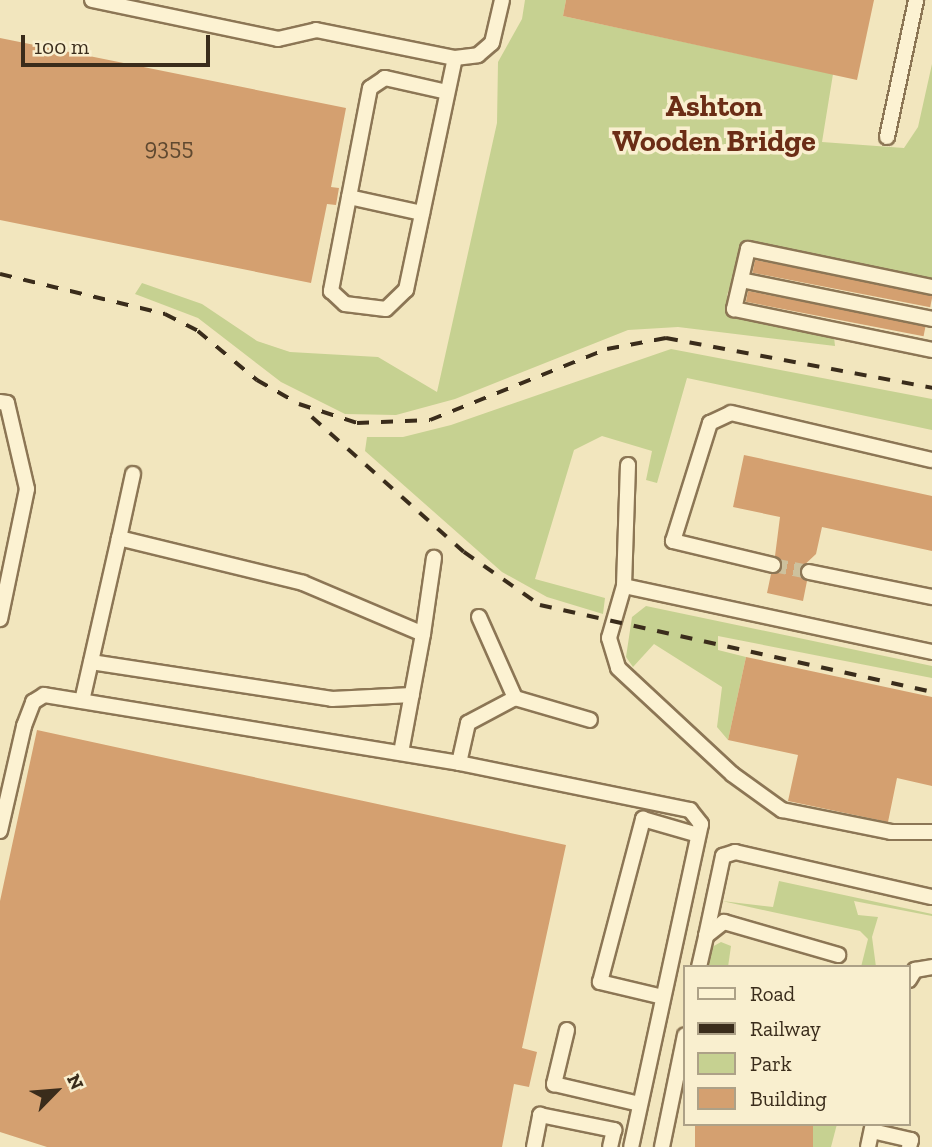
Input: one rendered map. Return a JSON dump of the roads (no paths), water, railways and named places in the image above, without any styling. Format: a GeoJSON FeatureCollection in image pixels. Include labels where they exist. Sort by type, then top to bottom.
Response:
{"type":"FeatureCollection","features":[{"type":"Feature","properties":{"kind":"lane"},"geometry":{"type":"LineString","coordinates":[[92,0],[278,39],[316,30],[455,58],[478,55],[492,43],[502,0]]}},
{"type":"Feature","properties":{"kind":"lane"},"geometry":{"type":"LineString","coordinates":[[887,137],[916,0]]}},
{"type":"Feature","properties":{"kind":"lane"},"geometry":{"type":"LineString","coordinates":[[447,92],[386,78],[370,88],[331,291],[345,304],[386,309],[406,290],[455,58]]}},
{"type":"Feature","properties":{"kind":"lane"},"geometry":{"type":"LineString","coordinates":[[349,197],[422,213]]}},
{"type":"Feature","properties":{"kind":"lane"},"geometry":{"type":"LineString","coordinates":[[931,345],[734,309],[748,249],[932,287]]}},
{"type":"Feature","properties":{"kind":"lane"},"geometry":{"type":"LineString","coordinates":[[741,280],[932,319]]}},
{"type":"Feature","properties":{"kind":"lane"},"geometry":{"type":"LineString","coordinates":[[0,402],[7,403],[27,489],[0,619]]}},
{"type":"Feature","properties":{"kind":"lane"},"geometry":{"type":"LineString","coordinates":[[773,565],[673,541],[710,423],[731,413],[932,460]]}},
{"type":"Feature","properties":{"kind":"lane"},"geometry":{"type":"LineString","coordinates":[[628,466],[624,586],[609,638],[618,668],[732,774],[782,810],[891,832],[932,832]]}},
{"type":"Feature","properties":{"kind":"lane"},"geometry":{"type":"LineString","coordinates":[[82,701],[132,474]]}},
{"type":"Feature","properties":{"kind":"lane"},"geometry":{"type":"LineString","coordinates":[[119,538],[303,583],[423,634]]}},
{"type":"Feature","properties":{"kind":"lane"},"geometry":{"type":"LineString","coordinates":[[401,753],[423,634],[433,558]]}},
{"type":"Feature","properties":{"kind":"lane"},"geometry":{"type":"LineString","coordinates":[[808,572],[932,597]]}},
{"type":"Feature","properties":{"kind":"lane"},"geometry":{"type":"LineString","coordinates":[[624,586],[932,652]]}},
{"type":"Feature","properties":{"kind":"lane"},"geometry":{"type":"LineString","coordinates":[[479,617],[515,698]]}},
{"type":"Feature","properties":{"kind":"lane"},"geometry":{"type":"LineString","coordinates":[[91,662],[332,699],[412,695]]}},
{"type":"Feature","properties":{"kind":"lane"},"geometry":{"type":"LineString","coordinates":[[0,831],[33,702],[44,695],[459,763],[690,810],[701,824],[631,1147]]}},
{"type":"Feature","properties":{"kind":"lane"},"geometry":{"type":"LineString","coordinates":[[459,763],[468,723],[515,698],[590,720]]}},
{"type":"Feature","properties":{"kind":"lane"},"geometry":{"type":"LineString","coordinates":[[663,997],[600,982],[643,820],[698,835]]}},
{"type":"Feature","properties":{"kind":"lane"},"geometry":{"type":"LineString","coordinates":[[699,965],[723,856],[735,852],[932,897]]}},
{"type":"Feature","properties":{"kind":"lane"},"geometry":{"type":"LineString","coordinates":[[706,936],[724,922],[838,955]]}},
{"type":"Feature","properties":{"kind":"lane"},"geometry":{"type":"LineString","coordinates":[[911,977],[915,970],[932,967]]}},
{"type":"Feature","properties":{"kind":"lane"},"geometry":{"type":"LineString","coordinates":[[567,1030],[554,1084],[640,1104]]}},
{"type":"Feature","properties":{"kind":"lane"},"geometry":{"type":"LineString","coordinates":[[662,1147],[684,1040]]}},
{"type":"Feature","properties":{"kind":"lane"},"geometry":{"type":"LineString","coordinates":[[534,1147],[540,1115],[614,1130],[610,1147]]}},
{"type":"Feature","properties":{"kind":"lane"},"geometry":{"type":"LineString","coordinates":[[868,1147],[872,1127],[911,1140],[909,1147]]}},
{"type":"Feature","properties":{"kind":"tunnel"},"geometry":{"type":"LineString","coordinates":[[773,565],[809,572]]}},
{"type":"Feature","properties":{"kind":"railway"},"geometry":{"type":"LineString","coordinates":[[0,274],[165,314],[198,331],[257,380],[299,404],[357,423],[430,420],[607,349],[666,338],[932,388]]}},
{"type":"Feature","properties":{"kind":"railway"},"geometry":{"type":"LineString","coordinates":[[312,417],[464,552],[540,605],[932,692]]}},
{"type":"Feature","properties":{"kind":"district","name":"Ashton Wooden Bridge"},"geometry":{"type":"Point","coordinates":[714,123]}}]}
